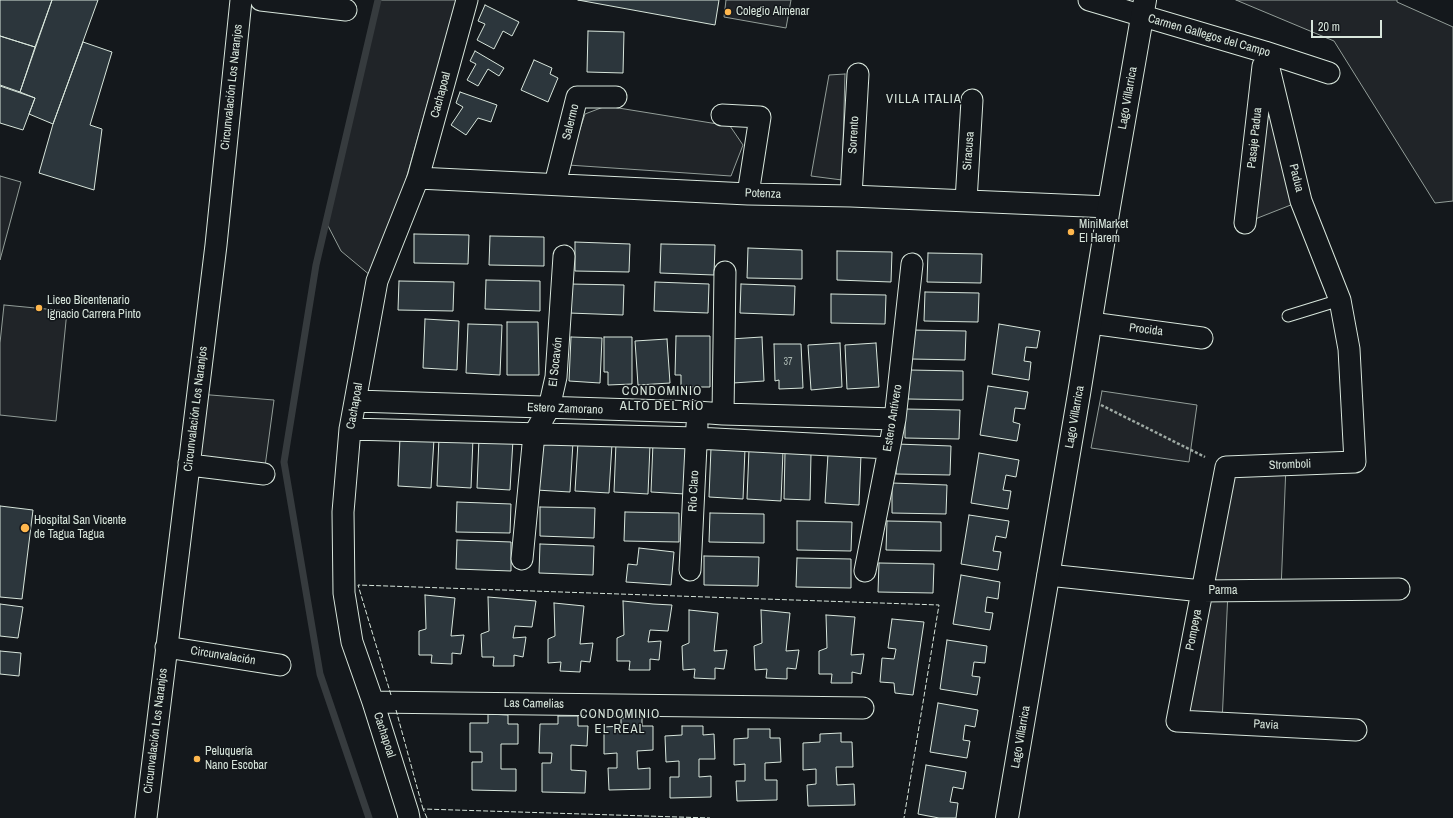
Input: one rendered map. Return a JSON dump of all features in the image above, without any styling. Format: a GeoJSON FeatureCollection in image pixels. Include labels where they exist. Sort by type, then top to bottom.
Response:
{"type":"FeatureCollection","features":[{"type":"Feature","properties":{"kind":"street","name":"Circunvalación Los Naranjos"},"geometry":{"type":"LineString","coordinates":[[146,818],[216,244],[242,0]]}},
{"type":"Feature","properties":{"kind":"street"},"geometry":{"type":"LineString","coordinates":[[262,0],[346,10]]}},
{"type":"Feature","properties":{"kind":"street","name":"Cachapoal"},"geometry":{"type":"LineString","coordinates":[[408,818],[408,813],[373,702],[352,642],[344,593],[343,512],[350,429],[376,281],[418,178],[467,0]]}},
{"type":"Feature","properties":{"kind":"street","name":"Carmen Gallegos del Campo"},"geometry":{"type":"LineString","coordinates":[[1089,0],[1143,8],[1265,52],[1329,73]]}},
{"type":"Feature","properties":{"kind":"street","name":"Lago Villarrica"},"geometry":{"type":"LineString","coordinates":[[1007,818],[1091,323],[1108,207],[1143,8]]}},
{"type":"Feature","properties":{"kind":"street","name":"Pasaje Padua"},"geometry":{"type":"LineString","coordinates":[[1245,223],[1265,52]]}},
{"type":"Feature","properties":{"kind":"street","name":"Padua"},"geometry":{"type":"LineString","coordinates":[[1265,52],[1301,200],[1340,300],[1349,349],[1355,462]]}},
{"type":"Feature","properties":{"kind":"street","name":"Sorrento"},"geometry":{"type":"LineString","coordinates":[[851,196],[858,74]]}},
{"type":"Feature","properties":{"kind":"street","name":"Salermo"},"geometry":{"type":"LineString","coordinates":[[555,184],[577,97],[616,97]]}},
{"type":"Feature","properties":{"kind":"street","name":"Siracusa"},"geometry":{"type":"LineString","coordinates":[[966,201],[972,100]]}},
{"type":"Feature","properties":{"kind":"street"},"geometry":{"type":"LineString","coordinates":[[722,115],[760,117],[748,194]]}},
{"type":"Feature","properties":{"kind":"street","name":"Potenza"},"geometry":{"type":"LineString","coordinates":[[418,178],[748,194],[851,196],[1108,207]]}},
{"type":"Feature","properties":{"kind":"street","name":"El Socavón"},"geometry":{"type":"LineString","coordinates":[[522,559],[534,434],[549,408],[556,377],[564,256]]}},
{"type":"Feature","properties":{"kind":"street","name":"Estero Antívero"},"geometry":{"type":"LineString","coordinates":[[865,571],[895,419],[912,264]]}},
{"type":"Feature","properties":{"kind":"street"},"geometry":{"type":"LineString","coordinates":[[722,414],[725,272]]}},
{"type":"Feature","properties":{"kind":"street","name":"Procida"},"geometry":{"type":"LineString","coordinates":[[1091,323],[1202,338]]}},
{"type":"Feature","properties":{"kind":"street","name":"Estero Zamorano"},"geometry":{"type":"LineString","coordinates":[[356,401],[895,419]]}},
{"type":"Feature","properties":{"kind":"street","name":"Río Claro"},"geometry":{"type":"LineString","coordinates":[[690,570],[697,412]]}},
{"type":"Feature","properties":{"kind":"street"},"geometry":{"type":"LineString","coordinates":[[350,429],[696,438],[889,448]]}},
{"type":"Feature","properties":{"kind":"street","name":"Stromboli"},"geometry":{"type":"LineString","coordinates":[[1226,467],[1355,462]]}},
{"type":"Feature","properties":{"kind":"street"},"geometry":{"type":"LineString","coordinates":[[189,463],[190,466],[264,474]]}},
{"type":"Feature","properties":{"kind":"street","name":"Pompeya"},"geometry":{"type":"LineString","coordinates":[[1177,721],[1226,467]]}},
{"type":"Feature","properties":{"kind":"street","name":"Parma"},"geometry":{"type":"LineString","coordinates":[[1048,575],[1202,591],[1399,589]]}},
{"type":"Feature","properties":{"kind":"street","name":"Circunvalación"},"geometry":{"type":"LineString","coordinates":[[166,646],[280,665]]}},
{"type":"Feature","properties":{"kind":"street","name":"Las Camelias"},"geometry":{"type":"LineString","coordinates":[[373,702],[863,708]]}},
{"type":"Feature","properties":{"kind":"street","name":"Pavia"},"geometry":{"type":"LineString","coordinates":[[1177,721],[1356,730]]}},
{"type":"Feature","properties":{"kind":"lane"},"geometry":{"type":"LineString","coordinates":[[1288,316],[1340,300]]}},
{"type":"Feature","properties":{"kind":"path"},"geometry":{"type":"LineString","coordinates":[[1079,394],[1226,467]]}},
{"type":"Feature","properties":{"kind":"shaded area"},"geometry":{"type":"Polygon","coordinates":[[[378,0],[457,0],[377,281],[341,251],[326,222],[378,0]]]}},
{"type":"Feature","properties":{"kind":"shaded area"},"geometry":{"type":"Polygon","coordinates":[[[726,0],[791,0],[786,28],[724,17],[726,0]]]}},
{"type":"Feature","properties":{"kind":"shaded area"},"geometry":{"type":"Polygon","coordinates":[[[1236,0],[1397,0],[1397,2],[1453,27],[1453,201],[1435,203],[1334,41],[1236,0]]]}},
{"type":"Feature","properties":{"kind":"shaded area"},"geometry":{"type":"Polygon","coordinates":[[[1265,52],[1301,201],[1245,223],[1265,52]]]}},
{"type":"Feature","properties":{"kind":"shaded area"},"geometry":{"type":"Polygon","coordinates":[[[845,74],[842,180],[811,176],[829,75],[845,74]]]}},
{"type":"Feature","properties":{"kind":"shaded area"},"geometry":{"type":"Polygon","coordinates":[[[606,106],[730,126],[743,145],[731,176],[568,165],[585,114],[606,106]]]}},
{"type":"Feature","properties":{"kind":"shaded area"},"geometry":{"type":"Polygon","coordinates":[[[0,176],[21,182],[0,260],[0,176]]]}},
{"type":"Feature","properties":{"kind":"shaded area"},"geometry":{"type":"Polygon","coordinates":[[[4,305],[67,311],[56,421],[0,415],[0,343],[4,305]]]}},
{"type":"Feature","properties":{"kind":"shaded area"},"geometry":{"type":"Polygon","coordinates":[[[1102,391],[1197,405],[1189,462],[1091,448],[1102,391]]]}},
{"type":"Feature","properties":{"kind":"shaded area"},"geometry":{"type":"Polygon","coordinates":[[[198,394],[274,400],[264,474],[190,465],[198,394]]]}},
{"type":"Feature","properties":{"kind":"shaded area"},"geometry":{"type":"Polygon","coordinates":[[[1286,465],[1281,590],[1228,591],[1222,723],[1177,721],[1226,467],[1286,465]]]}},
{"type":"Feature","properties":{"kind":"building"},"geometry":{"type":"Polygon","coordinates":[[[0,0],[52,0],[35,47],[0,36],[0,0]]]}},
{"type":"Feature","properties":{"kind":"building"},"geometry":{"type":"Polygon","coordinates":[[[52,0],[98,0],[53,124],[29,114],[35,98],[20,92],[52,0]]]}},
{"type":"Feature","properties":{"kind":"building"},"geometry":{"type":"Polygon","coordinates":[[[578,0],[719,0],[715,25],[578,0]]]}},
{"type":"Feature","properties":{"kind":"building"},"geometry":{"type":"Polygon","coordinates":[[[485,5],[519,22],[512,36],[503,31],[494,49],[477,40],[485,24],[478,21],[485,5]]]}},
{"type":"Feature","properties":{"kind":"building"},"geometry":{"type":"Polygon","coordinates":[[[588,31],[624,32],[623,73],[587,72],[588,31]]]}},
{"type":"Feature","properties":{"kind":"building"},"geometry":{"type":"Polygon","coordinates":[[[0,36],[35,47],[20,92],[0,85],[0,36]]]}},
{"type":"Feature","properties":{"kind":"building"},"geometry":{"type":"Polygon","coordinates":[[[83,42],[112,52],[90,125],[102,129],[94,190],[39,173],[53,124],[83,42]]]}},
{"type":"Feature","properties":{"kind":"building"},"geometry":{"type":"Polygon","coordinates":[[[475,51],[504,68],[499,76],[488,69],[478,86],[467,80],[476,64],[470,61],[475,51]]]}},
{"type":"Feature","properties":{"kind":"building"},"geometry":{"type":"Polygon","coordinates":[[[534,60],[552,68],[550,74],[558,78],[548,102],[521,90],[534,60]]]}},
{"type":"Feature","properties":{"kind":"building"},"geometry":{"type":"Polygon","coordinates":[[[0,86],[35,98],[23,130],[0,123],[0,86]]]}},
{"type":"Feature","properties":{"kind":"building"},"geometry":{"type":"Polygon","coordinates":[[[460,92],[497,105],[491,122],[478,118],[466,135],[451,125],[463,107],[456,103],[460,92]]]}},
{"type":"Feature","properties":{"kind":"building"},"geometry":{"type":"Polygon","coordinates":[[[414,234],[469,235],[468,264],[414,263],[414,234]]]}},
{"type":"Feature","properties":{"kind":"building"},"geometry":{"type":"Polygon","coordinates":[[[490,236],[544,237],[544,266],[489,265],[490,236]]]}},
{"type":"Feature","properties":{"kind":"building"},"geometry":{"type":"Polygon","coordinates":[[[575,242],[630,244],[629,272],[575,271],[575,242]]]}},
{"type":"Feature","properties":{"kind":"building"},"geometry":{"type":"Polygon","coordinates":[[[661,244],[715,245],[714,275],[660,273],[661,244]]]}},
{"type":"Feature","properties":{"kind":"building"},"geometry":{"type":"Polygon","coordinates":[[[748,248],[802,250],[802,279],[747,278],[748,248]]]}},
{"type":"Feature","properties":{"kind":"building"},"geometry":{"type":"Polygon","coordinates":[[[837,251],[892,252],[891,282],[837,280],[837,251]]]}},
{"type":"Feature","properties":{"kind":"building"},"geometry":{"type":"Polygon","coordinates":[[[928,253],[982,254],[981,283],[927,282],[928,253]]]}},
{"type":"Feature","properties":{"kind":"building"},"geometry":{"type":"Polygon","coordinates":[[[486,280],[540,281],[540,311],[485,309],[486,280]]]}},
{"type":"Feature","properties":{"kind":"building"},"geometry":{"type":"Polygon","coordinates":[[[399,281],[454,282],[453,311],[398,310],[399,281]]]}},
{"type":"Feature","properties":{"kind":"building"},"geometry":{"type":"Polygon","coordinates":[[[655,282],[709,284],[708,313],[654,311],[655,282]]]}},
{"type":"Feature","properties":{"kind":"building"},"geometry":{"type":"Polygon","coordinates":[[[569,284],[624,285],[623,315],[569,313],[569,284]]]}},
{"type":"Feature","properties":{"kind":"building"},"geometry":{"type":"Polygon","coordinates":[[[741,284],[795,286],[794,315],[740,313],[741,284]]]}},
{"type":"Feature","properties":{"kind":"building"},"geometry":{"type":"Polygon","coordinates":[[[925,292],[979,293],[978,322],[924,321],[925,292]]]}},
{"type":"Feature","properties":{"kind":"building"},"geometry":{"type":"Polygon","coordinates":[[[831,294],[886,295],[885,324],[831,323],[831,294]]]}},
{"type":"Feature","properties":{"kind":"building"},"geometry":{"type":"Polygon","coordinates":[[[425,319],[459,321],[457,370],[423,368],[425,319]]]}},
{"type":"Feature","properties":{"kind":"building"},"geometry":{"type":"Polygon","coordinates":[[[507,322],[538,322],[539,375],[507,375],[507,322]]]}},
{"type":"Feature","properties":{"kind":"building"},"geometry":{"type":"Polygon","coordinates":[[[468,324],[502,325],[500,375],[466,373],[468,324]]]}},
{"type":"Feature","properties":{"kind":"building"},"geometry":{"type":"Polygon","coordinates":[[[999,324],[1040,331],[1037,348],[1026,347],[1024,361],[1031,362],[1029,380],[992,374],[999,324]]]}},
{"type":"Feature","properties":{"kind":"building"},"geometry":{"type":"Polygon","coordinates":[[[911,330],[966,331],[965,360],[911,359],[911,330]]]}},
{"type":"Feature","properties":{"kind":"building"},"geometry":{"type":"Polygon","coordinates":[[[676,336],[710,336],[710,387],[681,387],[681,375],[675,375],[676,336]]]}},
{"type":"Feature","properties":{"kind":"building"},"geometry":{"type":"Polygon","coordinates":[[[571,337],[602,338],[600,383],[569,381],[571,337]]]}},
{"type":"Feature","properties":{"kind":"building"},"geometry":{"type":"Polygon","coordinates":[[[604,337],[632,337],[632,384],[608,385],[608,372],[604,372],[604,337]]]}},
{"type":"Feature","properties":{"kind":"building"},"geometry":{"type":"Polygon","coordinates":[[[762,337],[764,381],[733,383],[730,339],[762,337]]]}},
{"type":"Feature","properties":{"kind":"building"},"geometry":{"type":"Polygon","coordinates":[[[667,339],[670,383],[638,385],[635,341],[667,339]]]}},
{"type":"Feature","properties":{"kind":"building"},"geometry":{"type":"Polygon","coordinates":[[[840,343],[842,387],[811,390],[808,345],[840,343]]]}},
{"type":"Feature","properties":{"kind":"building"},"geometry":{"type":"Polygon","coordinates":[[[876,343],[879,387],[847,389],[845,345],[876,343]]]}},
{"type":"Feature","properties":{"kind":"building"},"geometry":{"type":"Polygon","coordinates":[[[774,344],[801,344],[803,388],[779,389],[779,380],[775,381],[774,344]]]}},
{"type":"Feature","properties":{"kind":"building"},"geometry":{"type":"Polygon","coordinates":[[[909,370],[963,371],[963,400],[908,399],[909,370]]]}},
{"type":"Feature","properties":{"kind":"building"},"geometry":{"type":"Polygon","coordinates":[[[988,386],[1028,392],[1025,409],[1015,408],[1013,422],[1020,424],[1017,441],[980,435],[988,386]]]}},
{"type":"Feature","properties":{"kind":"building"},"geometry":{"type":"Polygon","coordinates":[[[905,409],[960,410],[959,439],[905,438],[905,409]]]}},
{"type":"Feature","properties":{"kind":"building"},"geometry":{"type":"Polygon","coordinates":[[[400,437],[434,439],[431,488],[398,486],[400,437]]]}},
{"type":"Feature","properties":{"kind":"building"},"geometry":{"type":"Polygon","coordinates":[[[439,437],[473,438],[471,488],[437,486],[439,437]]]}},
{"type":"Feature","properties":{"kind":"building"},"geometry":{"type":"Polygon","coordinates":[[[479,438],[513,440],[510,490],[477,488],[479,438]]]}},
{"type":"Feature","properties":{"kind":"building"},"geometry":{"type":"Polygon","coordinates":[[[539,440],[573,442],[570,492],[536,490],[539,440]]]}},
{"type":"Feature","properties":{"kind":"building"},"geometry":{"type":"Polygon","coordinates":[[[578,442],[612,444],[609,493],[575,491],[578,442]]]}},
{"type":"Feature","properties":{"kind":"building"},"geometry":{"type":"Polygon","coordinates":[[[616,443],[650,445],[648,494],[614,492],[616,443]]]}},
{"type":"Feature","properties":{"kind":"building"},"geometry":{"type":"Polygon","coordinates":[[[653,443],[687,445],[685,494],[651,492],[653,443]]]}},
{"type":"Feature","properties":{"kind":"building"},"geometry":{"type":"Polygon","coordinates":[[[897,444],[951,446],[950,475],[896,474],[897,444]]]}},
{"type":"Feature","properties":{"kind":"building"},"geometry":{"type":"Polygon","coordinates":[[[711,448],[745,449],[743,499],[709,497],[711,448]]]}},
{"type":"Feature","properties":{"kind":"building"},"geometry":{"type":"Polygon","coordinates":[[[749,449],[783,451],[781,501],[747,499],[749,449]]]}},
{"type":"Feature","properties":{"kind":"building"},"geometry":{"type":"Polygon","coordinates":[[[785,453],[811,454],[810,500],[784,499],[785,453]]]}},
{"type":"Feature","properties":{"kind":"building"},"geometry":{"type":"Polygon","coordinates":[[[979,453],[1019,460],[1016,477],[1006,475],[1003,490],[1011,491],[1008,509],[971,503],[979,453]]]}},
{"type":"Feature","properties":{"kind":"building"},"geometry":{"type":"Polygon","coordinates":[[[828,454],[861,455],[859,505],[825,503],[828,454]]]}},
{"type":"Feature","properties":{"kind":"building"},"geometry":{"type":"Polygon","coordinates":[[[892,483],[947,485],[946,514],[892,513],[892,483]]]}},
{"type":"Feature","properties":{"kind":"building"},"geometry":{"type":"Polygon","coordinates":[[[457,502],[511,504],[510,533],[456,532],[457,502]]]}},
{"type":"Feature","properties":{"kind":"building"},"geometry":{"type":"Polygon","coordinates":[[[0,506],[33,510],[22,599],[0,597],[0,506]]]}},
{"type":"Feature","properties":{"kind":"building"},"geometry":{"type":"Polygon","coordinates":[[[540,507],[595,508],[594,538],[540,536],[540,507]]]}},
{"type":"Feature","properties":{"kind":"building"},"geometry":{"type":"Polygon","coordinates":[[[625,512],[679,513],[679,542],[624,541],[625,512]]]}},
{"type":"Feature","properties":{"kind":"building"},"geometry":{"type":"Polygon","coordinates":[[[710,513],[764,514],[764,543],[709,542],[710,513]]]}},
{"type":"Feature","properties":{"kind":"building"},"geometry":{"type":"Polygon","coordinates":[[[969,515],[1009,521],[1006,538],[996,536],[993,551],[1001,552],[998,570],[961,564],[969,515]]]}},
{"type":"Feature","properties":{"kind":"building"},"geometry":{"type":"Polygon","coordinates":[[[797,521],[852,522],[851,551],[797,550],[797,521]]]}},
{"type":"Feature","properties":{"kind":"building"},"geometry":{"type":"Polygon","coordinates":[[[887,521],[941,522],[941,551],[886,550],[887,521]]]}},
{"type":"Feature","properties":{"kind":"building"},"geometry":{"type":"Polygon","coordinates":[[[457,540],[511,542],[511,571],[456,569],[457,540]]]}},
{"type":"Feature","properties":{"kind":"building"},"geometry":{"type":"Polygon","coordinates":[[[540,544],[594,546],[593,575],[539,573],[540,544]]]}},
{"type":"Feature","properties":{"kind":"building"},"geometry":{"type":"Polygon","coordinates":[[[639,548],[674,552],[671,585],[626,582],[628,564],[637,565],[639,548]]]}},
{"type":"Feature","properties":{"kind":"building"},"geometry":{"type":"Polygon","coordinates":[[[704,556],[759,557],[758,586],[704,585],[704,556]]]}},
{"type":"Feature","properties":{"kind":"building"},"geometry":{"type":"Polygon","coordinates":[[[797,558],[851,559],[851,588],[796,587],[797,558]]]}},
{"type":"Feature","properties":{"kind":"building"},"geometry":{"type":"Polygon","coordinates":[[[879,563],[934,564],[933,593],[878,592],[879,563]]]}},
{"type":"Feature","properties":{"kind":"building"},"geometry":{"type":"Polygon","coordinates":[[[961,575],[1000,582],[998,599],[987,597],[985,612],[993,613],[990,630],[953,624],[961,575]]]}},
{"type":"Feature","properties":{"kind":"building"},"geometry":{"type":"Polygon","coordinates":[[[425,595],[455,598],[451,636],[464,635],[461,654],[452,653],[452,664],[431,663],[432,655],[419,655],[419,631],[426,629],[425,595]]]}},
{"type":"Feature","properties":{"kind":"building"},"geometry":{"type":"Polygon","coordinates":[[[488,597],[536,601],[532,627],[515,626],[513,638],[526,637],[523,657],[514,655],[514,666],[493,666],[494,657],[482,657],[481,634],[489,631],[488,597]]]}},
{"type":"Feature","properties":{"kind":"building"},"geometry":{"type":"Polygon","coordinates":[[[623,601],[672,605],[668,631],[650,630],[648,642],[661,641],[659,660],[650,659],[650,670],[629,670],[630,661],[617,661],[617,638],[624,635],[623,601]]]}},
{"type":"Feature","properties":{"kind":"building"},"geometry":{"type":"Polygon","coordinates":[[[554,603],[584,606],[580,644],[593,643],[590,662],[581,661],[580,672],[560,671],[561,662],[548,663],[548,639],[555,636],[554,603]]]}},
{"type":"Feature","properties":{"kind":"building"},"geometry":{"type":"Polygon","coordinates":[[[0,604],[23,607],[18,638],[0,636],[0,604]]]}},
{"type":"Feature","properties":{"kind":"building"},"geometry":{"type":"Polygon","coordinates":[[[689,610],[718,613],[714,651],[727,650],[724,669],[715,668],[715,679],[694,678],[695,669],[683,670],[682,646],[689,643],[689,610]]]}},
{"type":"Feature","properties":{"kind":"building"},"geometry":{"type":"Polygon","coordinates":[[[761,610],[790,613],[786,651],[799,650],[796,669],[787,668],[787,679],[766,678],[767,669],[755,670],[754,646],[762,643],[761,610]]]}},
{"type":"Feature","properties":{"kind":"building"},"geometry":{"type":"Polygon","coordinates":[[[826,615],[855,617],[851,655],[864,654],[861,674],[852,672],[852,683],[831,683],[832,674],[819,674],[819,651],[827,648],[826,615]]]}},
{"type":"Feature","properties":{"kind":"building"},"geometry":{"type":"Polygon","coordinates":[[[892,619],[924,622],[913,695],[895,693],[894,683],[880,682],[882,658],[894,659],[896,649],[888,648],[892,619]]]}},
{"type":"Feature","properties":{"kind":"building"},"geometry":{"type":"Polygon","coordinates":[[[947,640],[987,646],[985,663],[974,662],[972,676],[980,677],[977,695],[940,689],[947,640]]]}},
{"type":"Feature","properties":{"kind":"building"},"geometry":{"type":"Polygon","coordinates":[[[0,651],[21,653],[19,676],[0,674],[0,651]]]}},
{"type":"Feature","properties":{"kind":"building"},"geometry":{"type":"Polygon","coordinates":[[[938,703],[978,710],[975,727],[965,725],[963,740],[970,741],[967,758],[930,752],[938,703]]]}},
{"type":"Feature","properties":{"kind":"building"},"geometry":{"type":"Polygon","coordinates":[[[488,714],[508,715],[508,724],[518,724],[518,744],[501,744],[501,769],[516,769],[516,791],[472,790],[472,762],[482,762],[482,752],[470,752],[470,723],[488,723],[488,714]]]}},
{"type":"Feature","properties":{"kind":"building"},"geometry":{"type":"Polygon","coordinates":[[[558,716],[578,716],[578,726],[588,726],[587,746],[571,745],[571,770],[586,771],[585,793],[542,792],[542,763],[551,763],[552,753],[539,753],[540,724],[558,724],[558,716]]]}},
{"type":"Feature","properties":{"kind":"building"},"geometry":{"type":"Polygon","coordinates":[[[642,717],[642,726],[653,726],[653,750],[637,751],[638,769],[650,768],[650,789],[609,790],[608,768],[617,768],[617,753],[604,754],[604,727],[621,726],[621,718],[642,717]]]}},
{"type":"Feature","properties":{"kind":"building"},"geometry":{"type":"Polygon","coordinates":[[[682,726],[703,726],[703,735],[714,734],[715,759],[699,759],[699,777],[711,776],[711,797],[670,798],[670,777],[679,777],[679,761],[666,762],[665,736],[682,735],[682,726]]]}},
{"type":"Feature","properties":{"kind":"building"},"geometry":{"type":"Polygon","coordinates":[[[748,729],[770,729],[770,738],[780,738],[781,762],[765,763],[765,780],[777,780],[777,800],[737,801],[736,781],[745,781],[745,764],[734,765],[734,739],[748,738],[748,729]]]}},
{"type":"Feature","properties":{"kind":"building"},"geometry":{"type":"Polygon","coordinates":[[[841,733],[841,742],[852,742],[853,767],[836,767],[837,785],[854,784],[855,805],[808,806],[807,785],[816,784],[816,769],[803,770],[803,743],[820,742],[820,734],[841,733]]]}},
{"type":"Feature","properties":{"kind":"building"},"geometry":{"type":"Polygon","coordinates":[[[926,765],[966,772],[963,789],[953,787],[950,802],[958,803],[956,818],[939,818],[918,814],[926,765]]]}},
{"type":"Feature","properties":{"kind":"waterway"},"geometry":{"type":"LineString","coordinates":[[369,818],[320,674],[284,462],[316,265],[378,0]]}},
{"type":"Feature","properties":{"kind":"fence"},"geometry":{"type":"LineString","coordinates":[[391,695],[358,585],[939,605],[904,818]]}},
{"type":"Feature","properties":{"kind":"fence"},"geometry":{"type":"LineString","coordinates":[[396,710],[423,809]]}},
{"type":"Feature","properties":{"kind":"fence"},"geometry":{"type":"LineString","coordinates":[[427,818],[423,809],[710,818]]}},
{"type":"Feature","properties":{"kind":"place","name":"Colegio Almenar"},"geometry":{"type":"Point","coordinates":[728,12]}},
{"type":"Feature","properties":{"kind":"place","name":"MiniMarket El Harem"},"geometry":{"type":"Point","coordinates":[1071,232]}},
{"type":"Feature","properties":{"kind":"place","name":"Liceo Bicentenario Ignacio Carrera Pinto"},"geometry":{"type":"Point","coordinates":[39,308]}},
{"type":"Feature","properties":{"kind":"place","name":"Hospital San Vicente de Tagua Tagua"},"geometry":{"type":"Point","coordinates":[25,528]}},
{"type":"Feature","properties":{"kind":"place","name":"Peluquería Nano Escobar"},"geometry":{"type":"Point","coordinates":[197,759]}},
{"type":"Feature","properties":{"kind":"district","name":"VILLA ITALIA"},"geometry":{"type":"Point","coordinates":[924,100]}},
{"type":"Feature","properties":{"kind":"district","name":"CONDOMINIO ALTO DEL RÍO"},"geometry":{"type":"Point","coordinates":[662,400]}},
{"type":"Feature","properties":{"kind":"district","name":"CONDOMINIO EL REAL"},"geometry":{"type":"Point","coordinates":[620,722]}}]}
